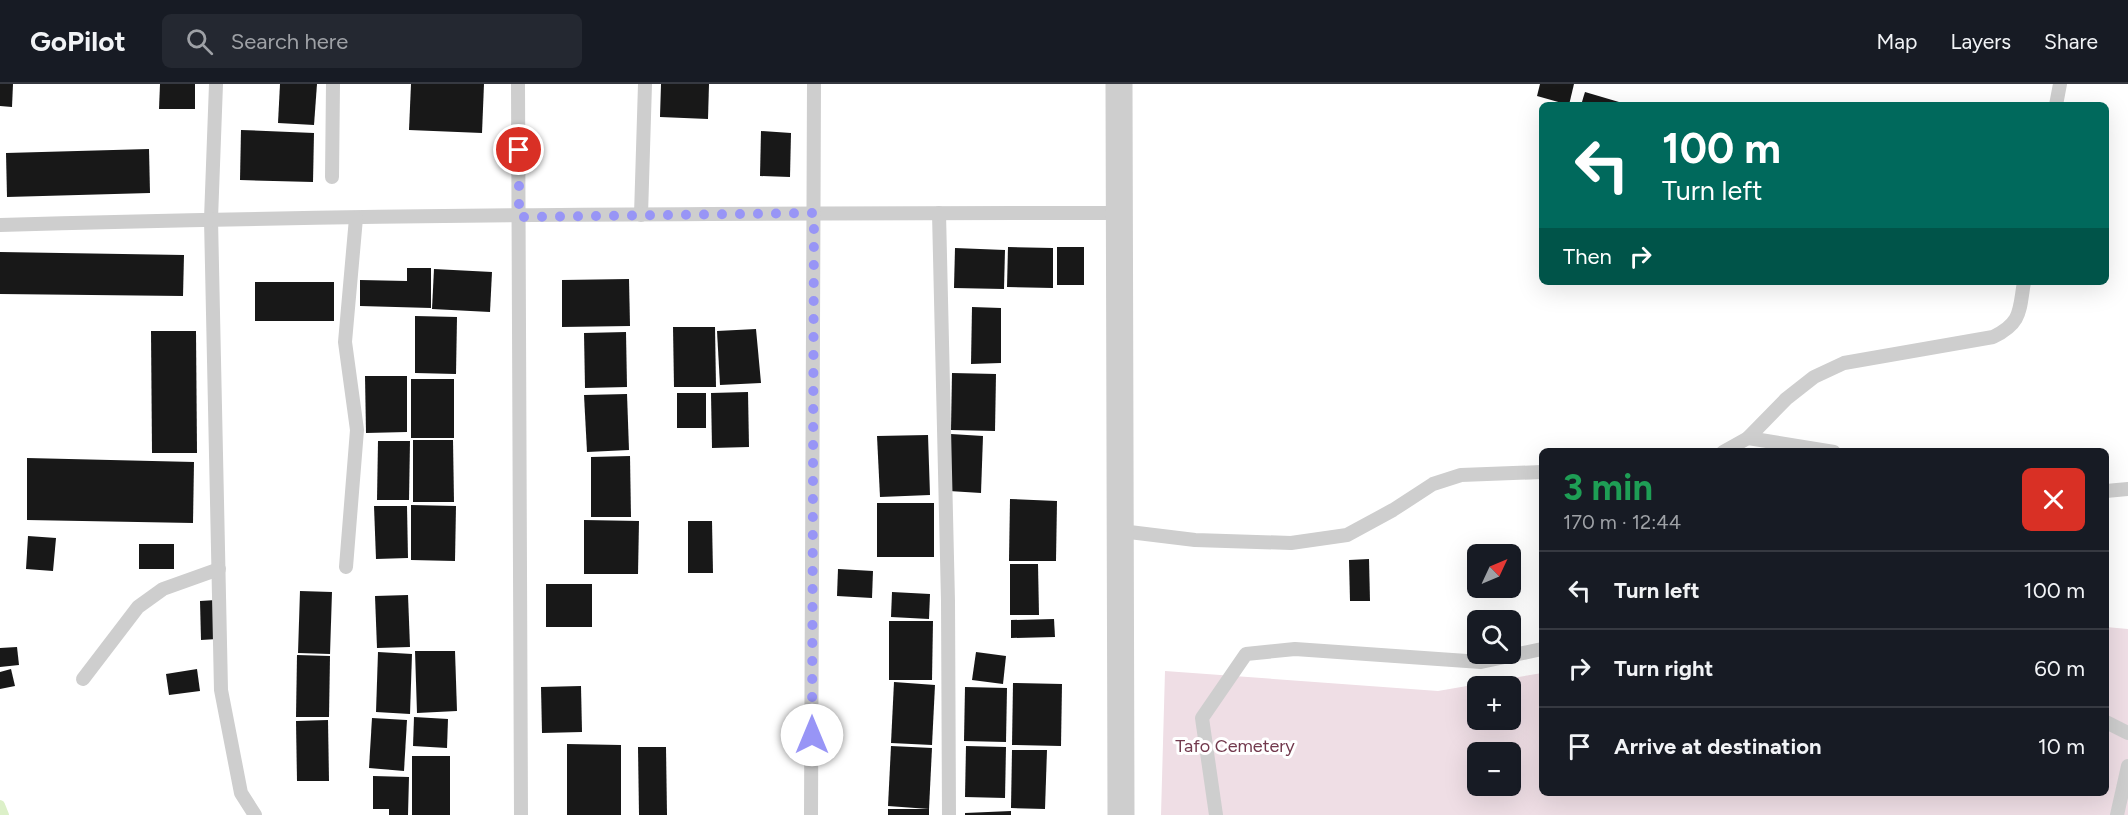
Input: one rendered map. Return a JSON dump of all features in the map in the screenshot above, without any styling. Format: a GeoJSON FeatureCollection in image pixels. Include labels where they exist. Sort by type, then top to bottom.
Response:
{"type":"FeatureCollection","features":[{"type":"Feature","properties":{"kind":"street"},"geometry":{"type":"LineString","coordinates":[[1119,84],[1120,815]]}},
{"type":"Feature","properties":{"kind":"lane"},"geometry":{"type":"LineString","coordinates":[[216,84],[211,219],[221,690],[241,793],[255,815]]}},
{"type":"Feature","properties":{"kind":"lane"},"geometry":{"type":"LineString","coordinates":[[332,177],[333,84]]}},
{"type":"Feature","properties":{"kind":"lane"},"geometry":{"type":"LineString","coordinates":[[518,84],[521,815]]}},
{"type":"Feature","properties":{"kind":"lane"},"geometry":{"type":"LineString","coordinates":[[641,215],[645,84]]}},
{"type":"Feature","properties":{"kind":"lane"},"geometry":{"type":"LineString","coordinates":[[812,815],[814,84]]}},
{"type":"Feature","properties":{"kind":"lane"},"geometry":{"type":"LineString","coordinates":[[2057,102],[2060,84]]}},
{"type":"Feature","properties":{"kind":"lane"},"geometry":{"type":"LineString","coordinates":[[0,225],[211,219],[814,213],[1119,213]]}},
{"type":"Feature","properties":{"kind":"lane"},"geometry":{"type":"LineString","coordinates":[[939,213],[948,601],[949,815]]}},
{"type":"Feature","properties":{"kind":"lane"},"geometry":{"type":"LineString","coordinates":[[346,567],[357,430],[345,342],[356,218]]}},
{"type":"Feature","properties":{"kind":"lane"},"geometry":{"type":"LineString","coordinates":[[1730,448],[1748,438],[1786,399],[1814,377],[1844,363],[1993,337],[2009,329],[2018,317],[2023,285]]}},
{"type":"Feature","properties":{"kind":"lane"},"geometry":{"type":"LineString","coordinates":[[1748,438],[1809,448]]}},
{"type":"Feature","properties":{"kind":"lane"},"geometry":{"type":"LineString","coordinates":[[1121,531],[1195,540],[1290,543],[1347,535],[1393,510],[1433,484],[1461,475],[1539,472]]}},
{"type":"Feature","properties":{"kind":"lane"},"geometry":{"type":"LineString","coordinates":[[2109,490],[2128,489]]}},
{"type":"Feature","properties":{"kind":"lane"},"geometry":{"type":"LineString","coordinates":[[83,679],[138,607],[163,590],[219,569]]}},
{"type":"Feature","properties":{"kind":"lane"},"geometry":{"type":"LineString","coordinates":[[1216,815],[1202,718],[1245,654],[1295,649],[1481,662],[1539,650]]}},
{"type":"Feature","properties":{"kind":"lane"},"geometry":{"type":"LineString","coordinates":[[2109,724],[2128,733]]}},
{"type":"Feature","properties":{"kind":"lane"},"geometry":{"type":"LineString","coordinates":[[2117,815],[2128,766]]}},
{"type":"Feature","properties":{"kind":"green space","name":"Tafo Cemetery"},"geometry":{"type":"Polygon","coordinates":[[[2109,627],[2128,629],[2128,815],[1161,815],[1165,671],[1438,691],[1467,686],[1467,730],[1521,730],[1521,677],[1539,674],[1539,796],[2109,796],[2109,627]]]}},
{"type":"Feature","properties":{"kind":"building"},"geometry":{"type":"Polygon","coordinates":[[[0,84],[13,84],[12,107],[0,106],[0,84]]]}},
{"type":"Feature","properties":{"kind":"building"},"geometry":{"type":"Polygon","coordinates":[[[160,84],[195,84],[195,109],[159,109],[160,84]]]}},
{"type":"Feature","properties":{"kind":"building"},"geometry":{"type":"Polygon","coordinates":[[[280,84],[317,84],[314,125],[278,123],[280,84]]]}},
{"type":"Feature","properties":{"kind":"building"},"geometry":{"type":"Polygon","coordinates":[[[411,84],[484,84],[482,133],[409,130],[411,84]]]}},
{"type":"Feature","properties":{"kind":"building"},"geometry":{"type":"Polygon","coordinates":[[[661,84],[709,84],[708,119],[660,117],[661,84]]]}},
{"type":"Feature","properties":{"kind":"building"},"geometry":{"type":"Polygon","coordinates":[[[1540,84],[1574,84],[1570,102],[1558,102],[1537,96],[1540,84]]]}},
{"type":"Feature","properties":{"kind":"building"},"geometry":{"type":"Polygon","coordinates":[[[1585,92],[1619,102],[1582,102],[1585,92]]]}},
{"type":"Feature","properties":{"kind":"building"},"geometry":{"type":"Polygon","coordinates":[[[241,130],[314,133],[313,182],[240,180],[241,130]]]}},
{"type":"Feature","properties":{"kind":"building"},"geometry":{"type":"Polygon","coordinates":[[[761,131],[791,133],[790,177],[760,176],[761,131]]]}},
{"type":"Feature","properties":{"kind":"building"},"geometry":{"type":"Polygon","coordinates":[[[149,149],[150,193],[7,197],[6,153],[149,149]]]}},
{"type":"Feature","properties":{"kind":"building"},"geometry":{"type":"Polygon","coordinates":[[[1008,247],[1053,248],[1053,288],[1007,287],[1008,247]]]}},
{"type":"Feature","properties":{"kind":"building"},"geometry":{"type":"Polygon","coordinates":[[[1057,247],[1084,247],[1084,285],[1057,285],[1057,247]]]}},
{"type":"Feature","properties":{"kind":"building"},"geometry":{"type":"Polygon","coordinates":[[[955,248],[1005,250],[1004,289],[954,288],[955,248]]]}},
{"type":"Feature","properties":{"kind":"building"},"geometry":{"type":"Polygon","coordinates":[[[0,252],[184,255],[183,296],[0,294],[0,252]]]}},
{"type":"Feature","properties":{"kind":"building"},"geometry":{"type":"Polygon","coordinates":[[[407,268],[431,268],[431,308],[360,306],[360,280],[407,281],[407,268]]]}},
{"type":"Feature","properties":{"kind":"building"},"geometry":{"type":"Polygon","coordinates":[[[434,269],[492,272],[490,312],[432,309],[434,269]]]}},
{"type":"Feature","properties":{"kind":"building"},"geometry":{"type":"Polygon","coordinates":[[[629,279],[630,326],[562,327],[562,280],[629,279]]]}},
{"type":"Feature","properties":{"kind":"building"},"geometry":{"type":"Polygon","coordinates":[[[255,282],[334,282],[334,321],[255,321],[255,282]]]}},
{"type":"Feature","properties":{"kind":"building"},"geometry":{"type":"Polygon","coordinates":[[[972,307],[1001,308],[1001,363],[971,364],[972,307]]]}},
{"type":"Feature","properties":{"kind":"building"},"geometry":{"type":"Polygon","coordinates":[[[415,316],[457,317],[456,374],[415,373],[415,316]]]}},
{"type":"Feature","properties":{"kind":"building"},"geometry":{"type":"Polygon","coordinates":[[[673,327],[715,327],[716,387],[674,387],[673,327]]]}},
{"type":"Feature","properties":{"kind":"building"},"geometry":{"type":"Polygon","coordinates":[[[756,329],[761,383],[720,385],[717,331],[756,329]]]}},
{"type":"Feature","properties":{"kind":"building"},"geometry":{"type":"Polygon","coordinates":[[[151,331],[196,331],[197,453],[152,453],[151,331]]]}},
{"type":"Feature","properties":{"kind":"building"},"geometry":{"type":"Polygon","coordinates":[[[626,332],[627,387],[585,388],[584,333],[626,332]]]}},
{"type":"Feature","properties":{"kind":"building"},"geometry":{"type":"Polygon","coordinates":[[[952,373],[996,374],[995,431],[951,430],[952,373]]]}},
{"type":"Feature","properties":{"kind":"building"},"geometry":{"type":"Polygon","coordinates":[[[365,376],[407,376],[407,432],[366,433],[365,376]]]}},
{"type":"Feature","properties":{"kind":"building"},"geometry":{"type":"Polygon","coordinates":[[[411,379],[454,379],[454,438],[411,438],[411,379]]]}},
{"type":"Feature","properties":{"kind":"building"},"geometry":{"type":"Polygon","coordinates":[[[748,392],[749,447],[712,448],[711,393],[748,392]]]}},
{"type":"Feature","properties":{"kind":"building"},"geometry":{"type":"Polygon","coordinates":[[[677,393],[706,393],[706,428],[677,428],[677,393]]]}},
{"type":"Feature","properties":{"kind":"building"},"geometry":{"type":"Polygon","coordinates":[[[627,394],[629,450],[587,452],[584,395],[627,394]]]}},
{"type":"Feature","properties":{"kind":"building"},"geometry":{"type":"Polygon","coordinates":[[[951,434],[983,436],[981,493],[949,491],[951,434]]]}},
{"type":"Feature","properties":{"kind":"building"},"geometry":{"type":"Polygon","coordinates":[[[928,435],[930,495],[880,497],[877,436],[928,435]]]}},
{"type":"Feature","properties":{"kind":"building"},"geometry":{"type":"Polygon","coordinates":[[[413,440],[453,440],[454,502],[413,502],[413,440]]]}},
{"type":"Feature","properties":{"kind":"building"},"geometry":{"type":"Polygon","coordinates":[[[378,441],[410,441],[409,500],[377,500],[378,441]]]}},
{"type":"Feature","properties":{"kind":"building"},"geometry":{"type":"Polygon","coordinates":[[[630,456],[631,517],[591,517],[591,457],[630,456]]]}},
{"type":"Feature","properties":{"kind":"building"},"geometry":{"type":"Polygon","coordinates":[[[27,458],[194,462],[193,523],[27,520],[27,458]]]}},
{"type":"Feature","properties":{"kind":"building"},"geometry":{"type":"Polygon","coordinates":[[[1010,499],[1057,501],[1056,561],[1009,561],[1010,499]]]}},
{"type":"Feature","properties":{"kind":"building"},"geometry":{"type":"Polygon","coordinates":[[[877,503],[934,503],[934,557],[877,557],[877,503]]]}},
{"type":"Feature","properties":{"kind":"building"},"geometry":{"type":"Polygon","coordinates":[[[411,505],[456,506],[455,561],[411,560],[411,505]]]}},
{"type":"Feature","properties":{"kind":"building"},"geometry":{"type":"Polygon","coordinates":[[[374,506],[407,506],[408,558],[376,559],[374,506]]]}},
{"type":"Feature","properties":{"kind":"building"},"geometry":{"type":"Polygon","coordinates":[[[584,520],[639,521],[638,574],[584,574],[584,520]]]}},
{"type":"Feature","properties":{"kind":"building"},"geometry":{"type":"Polygon","coordinates":[[[688,521],[712,521],[713,573],[688,573],[688,521]]]}},
{"type":"Feature","properties":{"kind":"building"},"geometry":{"type":"Polygon","coordinates":[[[28,536],[56,538],[53,571],[26,569],[28,536]]]}},
{"type":"Feature","properties":{"kind":"building"},"geometry":{"type":"Polygon","coordinates":[[[139,544],[174,544],[174,569],[139,569],[139,544]]]}},
{"type":"Feature","properties":{"kind":"building"},"geometry":{"type":"Polygon","coordinates":[[[1369,559],[1370,601],[1350,601],[1349,560],[1369,559]]]}},
{"type":"Feature","properties":{"kind":"building"},"geometry":{"type":"Polygon","coordinates":[[[1010,564],[1038,564],[1039,615],[1010,615],[1010,564]]]}},
{"type":"Feature","properties":{"kind":"building"},"geometry":{"type":"Polygon","coordinates":[[[838,569],[873,571],[872,598],[837,596],[838,569]]]}},
{"type":"Feature","properties":{"kind":"building"},"geometry":{"type":"Polygon","coordinates":[[[546,584],[592,584],[592,627],[546,627],[546,584]]]}},
{"type":"Feature","properties":{"kind":"building"},"geometry":{"type":"Polygon","coordinates":[[[300,591],[332,592],[330,654],[298,653],[300,591]]]}},
{"type":"Feature","properties":{"kind":"building"},"geometry":{"type":"Polygon","coordinates":[[[892,592],[930,594],[929,619],[891,617],[892,592]]]}},
{"type":"Feature","properties":{"kind":"building"},"geometry":{"type":"Polygon","coordinates":[[[408,595],[410,647],[377,648],[375,596],[408,595]]]}},
{"type":"Feature","properties":{"kind":"building"},"geometry":{"type":"Polygon","coordinates":[[[216,600],[217,639],[201,640],[200,601],[216,600]]]}},
{"type":"Feature","properties":{"kind":"building"},"geometry":{"type":"Polygon","coordinates":[[[1054,619],[1055,637],[1011,638],[1011,620],[1054,619]]]}},
{"type":"Feature","properties":{"kind":"building"},"geometry":{"type":"Polygon","coordinates":[[[889,621],[933,621],[932,680],[889,680],[889,621]]]}},
{"type":"Feature","properties":{"kind":"building"},"geometry":{"type":"Polygon","coordinates":[[[17,647],[19,665],[0,667],[0,648],[17,647]]]}},
{"type":"Feature","properties":{"kind":"building"},"geometry":{"type":"Polygon","coordinates":[[[415,651],[455,651],[457,711],[417,713],[415,651]]]}},
{"type":"Feature","properties":{"kind":"building"},"geometry":{"type":"Polygon","coordinates":[[[378,652],[412,654],[410,714],[376,712],[378,652]]]}},
{"type":"Feature","properties":{"kind":"building"},"geometry":{"type":"Polygon","coordinates":[[[976,652],[1006,656],[1003,684],[972,680],[976,652]]]}},
{"type":"Feature","properties":{"kind":"building"},"geometry":{"type":"Polygon","coordinates":[[[297,655],[330,656],[329,717],[296,717],[297,655]]]}},
{"type":"Feature","properties":{"kind":"building"},"geometry":{"type":"Polygon","coordinates":[[[11,669],[15,686],[0,689],[0,672],[11,669]]]}},
{"type":"Feature","properties":{"kind":"building"},"geometry":{"type":"Polygon","coordinates":[[[197,669],[200,691],[169,695],[166,674],[197,669]]]}},
{"type":"Feature","properties":{"kind":"building"},"geometry":{"type":"Polygon","coordinates":[[[894,682],[935,685],[932,745],[891,743],[894,682]]]}},
{"type":"Feature","properties":{"kind":"building"},"geometry":{"type":"Polygon","coordinates":[[[1013,683],[1062,684],[1061,746],[1012,745],[1013,683]]]}},
{"type":"Feature","properties":{"kind":"building"},"geometry":{"type":"Polygon","coordinates":[[[581,686],[582,732],[542,733],[541,687],[581,686]]]}},
{"type":"Feature","properties":{"kind":"building"},"geometry":{"type":"Polygon","coordinates":[[[965,687],[1007,688],[1006,742],[964,741],[965,687]]]}},
{"type":"Feature","properties":{"kind":"building"},"geometry":{"type":"Polygon","coordinates":[[[414,717],[448,719],[447,748],[413,746],[414,717]]]}},
{"type":"Feature","properties":{"kind":"building"},"geometry":{"type":"Polygon","coordinates":[[[372,718],[407,720],[404,771],[369,768],[372,718]]]}},
{"type":"Feature","properties":{"kind":"building"},"geometry":{"type":"Polygon","coordinates":[[[328,720],[329,781],[297,781],[296,721],[328,720]]]}},
{"type":"Feature","properties":{"kind":"building"},"geometry":{"type":"Polygon","coordinates":[[[567,744],[621,745],[621,815],[567,815],[567,744]]]}},
{"type":"Feature","properties":{"kind":"building"},"geometry":{"type":"Polygon","coordinates":[[[891,746],[932,748],[929,809],[888,806],[891,746]]]}},
{"type":"Feature","properties":{"kind":"building"},"geometry":{"type":"Polygon","coordinates":[[[966,746],[1006,747],[1005,798],[965,797],[966,746]]]}},
{"type":"Feature","properties":{"kind":"building"},"geometry":{"type":"Polygon","coordinates":[[[638,747],[666,747],[667,815],[639,815],[638,747]]]}},
{"type":"Feature","properties":{"kind":"building"},"geometry":{"type":"Polygon","coordinates":[[[1012,750],[1047,750],[1045,809],[1011,808],[1012,750]]]}},
{"type":"Feature","properties":{"kind":"building"},"geometry":{"type":"Polygon","coordinates":[[[412,756],[450,756],[450,815],[412,815],[412,756]]]}},
{"type":"Feature","properties":{"kind":"building"},"geometry":{"type":"Polygon","coordinates":[[[373,776],[409,777],[408,815],[389,815],[389,809],[373,809],[373,776]]]}},
{"type":"Feature","properties":{"kind":"building"},"geometry":{"type":"Polygon","coordinates":[[[888,809],[929,809],[929,815],[888,815],[888,809]]]}},
{"type":"Feature","properties":{"kind":"building"},"geometry":{"type":"Polygon","coordinates":[[[1011,811],[1011,815],[965,815],[965,813],[1011,811]]]}},
{"type":"Feature","properties":{"kind":"waterway"},"geometry":{"type":"LineString","coordinates":[[0,805],[4,815]]}},
{"type":"Feature","properties":{"kind":"route"},"geometry":{"type":"LineString","coordinates":[[519,150],[519,217],[814,213],[812,735]]}}]}
